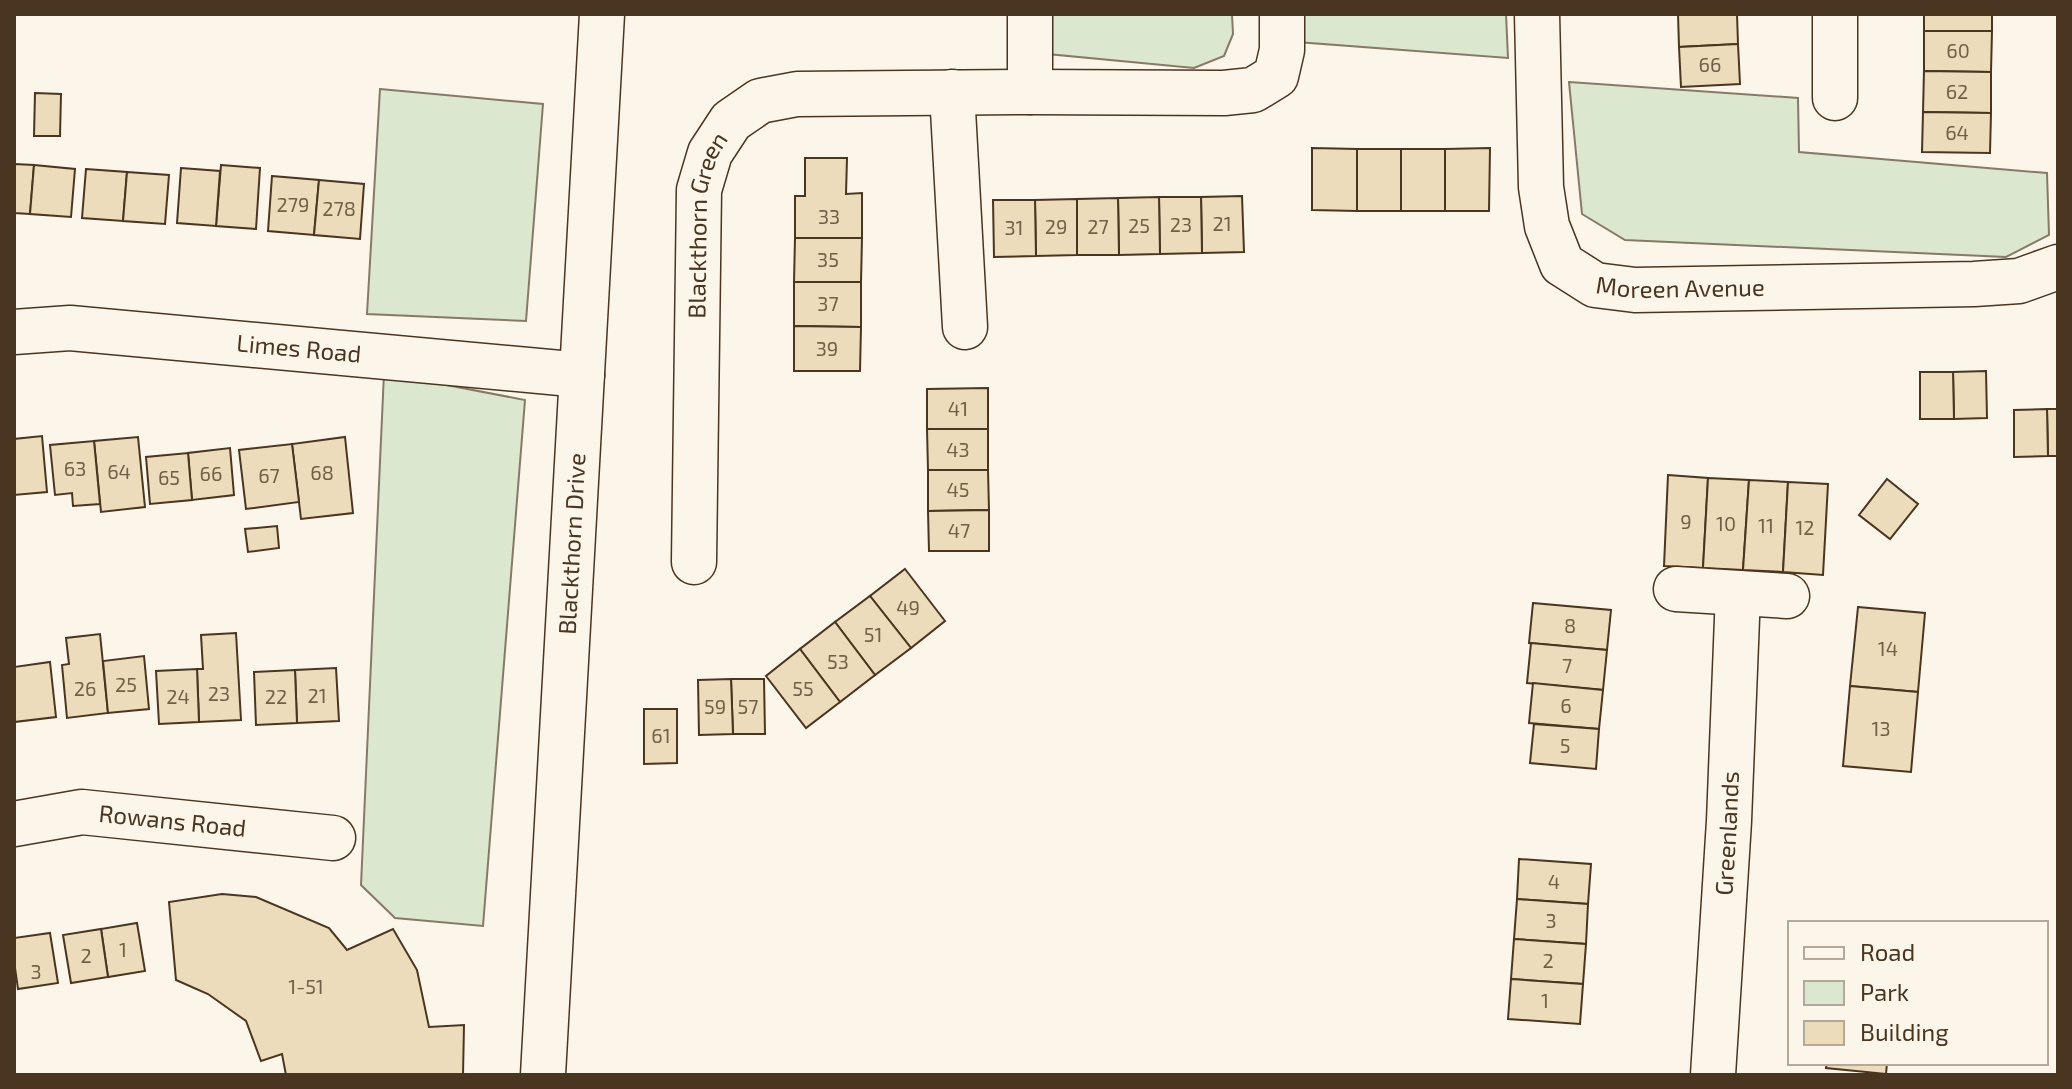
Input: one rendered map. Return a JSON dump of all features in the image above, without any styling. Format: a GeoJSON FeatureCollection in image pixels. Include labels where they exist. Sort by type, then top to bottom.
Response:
{"type":"FeatureCollection","features":[{"type":"Feature","properties":{"kind":"street","name":"Blackthorn Drive"},"geometry":{"type":"LineString","coordinates":[[543,1075],[602,14]]}},
{"type":"Feature","properties":{"kind":"street"},"geometry":{"type":"LineString","coordinates":[[1030,14],[1030,92]]}},
{"type":"Feature","properties":{"kind":"street","name":"Blackthorn Green"},"geometry":{"type":"LineString","coordinates":[[694,562],[699,190],[710,153],[731,121],[760,101],[797,94],[1224,93],[1253,90],[1276,76],[1282,50],[1282,14]]}},
{"type":"Feature","properties":{"kind":"street","name":"Moreen Avenue"},"geometry":{"type":"LineString","coordinates":[[1537,14],[1541,187],[1547,226],[1562,264],[1595,285],[1635,290],[1974,284],[2019,281],[2058,267]]}},
{"type":"Feature","properties":{"kind":"street"},"geometry":{"type":"LineString","coordinates":[[1835,14],[1835,98]]}},
{"type":"Feature","properties":{"kind":"street"},"geometry":{"type":"LineString","coordinates":[[952,92],[965,327]]}},
{"type":"Feature","properties":{"kind":"street","name":"Limes Road"},"geometry":{"type":"LineString","coordinates":[[14,332],[70,328],[582,375]]}},
{"type":"Feature","properties":{"kind":"street"},"geometry":{"type":"LineString","coordinates":[[1676,589],[1787,596]]}},
{"type":"Feature","properties":{"kind":"street","name":"Greenlands"},"geometry":{"type":"LineString","coordinates":[[1713,1075],[1729,821],[1738,593]]}},
{"type":"Feature","properties":{"kind":"street","name":"Rowans Road"},"geometry":{"type":"LineString","coordinates":[[14,824],[82,812],[333,838]]}},
{"type":"Feature","properties":{"kind":"green space"},"geometry":{"type":"Polygon","coordinates":[[[1036,14],[1232,14],[1233,34],[1224,56],[1194,68],[1037,53],[1036,14]]]}},
{"type":"Feature","properties":{"kind":"green space"},"geometry":{"type":"Polygon","coordinates":[[[1298,14],[1506,14],[1508,58],[1297,42],[1298,14]]]}},
{"type":"Feature","properties":{"kind":"green space"},"geometry":{"type":"Polygon","coordinates":[[[1569,82],[1798,98],[1799,152],[2047,173],[2049,235],[2006,257],[1625,240],[1582,214],[1569,82]]]}},
{"type":"Feature","properties":{"kind":"green space"},"geometry":{"type":"Polygon","coordinates":[[[380,89],[543,104],[526,321],[367,314],[380,89]]]}},
{"type":"Feature","properties":{"kind":"green space"},"geometry":{"type":"Polygon","coordinates":[[[384,373],[525,400],[483,926],[395,918],[361,885],[384,373]]]}},
{"type":"Feature","properties":{"kind":"building"},"geometry":{"type":"Polygon","coordinates":[[[1678,14],[1737,14],[1738,44],[1679,47],[1678,14]]]}},
{"type":"Feature","properties":{"kind":"building"},"geometry":{"type":"Polygon","coordinates":[[[1924,14],[1992,14],[1992,31],[1924,31],[1924,14]]]}},
{"type":"Feature","properties":{"kind":"building"},"geometry":{"type":"Polygon","coordinates":[[[1924,31],[1992,31],[1991,72],[1924,71],[1924,31]]]}},
{"type":"Feature","properties":{"kind":"building"},"geometry":{"type":"Polygon","coordinates":[[[1738,44],[1740,84],[1681,87],[1679,47],[1738,44]]]}},
{"type":"Feature","properties":{"kind":"building"},"geometry":{"type":"Polygon","coordinates":[[[1924,71],[1991,72],[1991,113],[1923,112],[1924,71]]]}},
{"type":"Feature","properties":{"kind":"building"},"geometry":{"type":"Polygon","coordinates":[[[35,93],[61,94],[60,136],[34,136],[35,93]]]}},
{"type":"Feature","properties":{"kind":"building"},"geometry":{"type":"Polygon","coordinates":[[[1923,112],[1991,113],[1990,153],[1922,152],[1923,112]]]}},
{"type":"Feature","properties":{"kind":"building"},"geometry":{"type":"Polygon","coordinates":[[[1312,148],[1357,149],[1357,211],[1312,210],[1312,148]]]}},
{"type":"Feature","properties":{"kind":"building"},"geometry":{"type":"Polygon","coordinates":[[[1490,148],[1489,211],[1445,211],[1445,149],[1490,148]]]}},
{"type":"Feature","properties":{"kind":"building"},"geometry":{"type":"Polygon","coordinates":[[[1357,149],[1401,149],[1401,211],[1357,211],[1357,149]]]}},
{"type":"Feature","properties":{"kind":"building"},"geometry":{"type":"Polygon","coordinates":[[[1401,149],[1445,149],[1445,211],[1401,211],[1401,149]]]}},
{"type":"Feature","properties":{"kind":"building"},"geometry":{"type":"Polygon","coordinates":[[[805,158],[847,158],[846,194],[862,193],[862,238],[795,238],[795,196],[805,196],[805,158]]]}},
{"type":"Feature","properties":{"kind":"building"},"geometry":{"type":"Polygon","coordinates":[[[14,164],[34,165],[30,214],[14,213],[14,164]]]}},
{"type":"Feature","properties":{"kind":"building"},"geometry":{"type":"Polygon","coordinates":[[[34,165],[75,169],[71,217],[30,214],[34,165]]]}},
{"type":"Feature","properties":{"kind":"building"},"geometry":{"type":"Polygon","coordinates":[[[221,165],[260,168],[256,229],[216,226],[221,165]]]}},
{"type":"Feature","properties":{"kind":"building"},"geometry":{"type":"Polygon","coordinates":[[[181,168],[220,171],[216,226],[177,223],[181,168]]]}},
{"type":"Feature","properties":{"kind":"building"},"geometry":{"type":"Polygon","coordinates":[[[86,169],[127,172],[123,221],[82,218],[86,169]]]}},
{"type":"Feature","properties":{"kind":"building"},"geometry":{"type":"Polygon","coordinates":[[[127,172],[169,175],[165,224],[123,221],[127,172]]]}},
{"type":"Feature","properties":{"kind":"building"},"geometry":{"type":"Polygon","coordinates":[[[272,176],[319,180],[314,235],[268,231],[272,176]]]}},
{"type":"Feature","properties":{"kind":"building"},"geometry":{"type":"Polygon","coordinates":[[[319,180],[364,184],[360,239],[314,235],[319,180]]]}},
{"type":"Feature","properties":{"kind":"building"},"geometry":{"type":"Polygon","coordinates":[[[1242,196],[1244,252],[1202,253],[1201,197],[1242,196]]]}},
{"type":"Feature","properties":{"kind":"building"},"geometry":{"type":"Polygon","coordinates":[[[1159,197],[1201,197],[1202,253],[1160,254],[1159,197]]]}},
{"type":"Feature","properties":{"kind":"building"},"geometry":{"type":"Polygon","coordinates":[[[1159,197],[1160,254],[1119,255],[1118,198],[1159,197]]]}},
{"type":"Feature","properties":{"kind":"building"},"geometry":{"type":"Polygon","coordinates":[[[1118,198],[1119,255],[1077,255],[1077,199],[1118,198]]]}},
{"type":"Feature","properties":{"kind":"building"},"geometry":{"type":"Polygon","coordinates":[[[1077,199],[1077,255],[1036,256],[1035,200],[1077,199]]]}},
{"type":"Feature","properties":{"kind":"building"},"geometry":{"type":"Polygon","coordinates":[[[993,200],[1035,200],[1036,256],[994,257],[993,200]]]}},
{"type":"Feature","properties":{"kind":"building"},"geometry":{"type":"Polygon","coordinates":[[[795,238],[862,238],[861,282],[794,282],[795,238]]]}},
{"type":"Feature","properties":{"kind":"building"},"geometry":{"type":"Polygon","coordinates":[[[794,282],[861,282],[861,327],[794,326],[794,282]]]}},
{"type":"Feature","properties":{"kind":"building"},"geometry":{"type":"Polygon","coordinates":[[[794,326],[861,327],[860,371],[794,371],[794,326]]]}},
{"type":"Feature","properties":{"kind":"building"},"geometry":{"type":"Polygon","coordinates":[[[1986,371],[1987,418],[1954,419],[1953,372],[1986,371]]]}},
{"type":"Feature","properties":{"kind":"building"},"geometry":{"type":"Polygon","coordinates":[[[1920,372],[1953,372],[1954,419],[1920,419],[1920,372]]]}},
{"type":"Feature","properties":{"kind":"building"},"geometry":{"type":"Polygon","coordinates":[[[988,388],[988,429],[927,429],[927,389],[988,388]]]}},
{"type":"Feature","properties":{"kind":"building"},"geometry":{"type":"Polygon","coordinates":[[[2047,409],[2058,409],[2058,456],[2048,456],[2047,409]]]}},
{"type":"Feature","properties":{"kind":"building"},"geometry":{"type":"Polygon","coordinates":[[[2047,409],[2048,456],[2014,457],[2014,410],[2047,409]]]}},
{"type":"Feature","properties":{"kind":"building"},"geometry":{"type":"Polygon","coordinates":[[[927,429],[988,429],[988,470],[928,470],[927,429]]]}},
{"type":"Feature","properties":{"kind":"building"},"geometry":{"type":"Polygon","coordinates":[[[42,436],[47,492],[14,495],[14,439],[42,436]]]}},
{"type":"Feature","properties":{"kind":"building"},"geometry":{"type":"Polygon","coordinates":[[[138,437],[145,507],[101,512],[94,441],[138,437]]]}},
{"type":"Feature","properties":{"kind":"building"},"geometry":{"type":"Polygon","coordinates":[[[345,437],[353,513],[301,519],[292,444],[345,437]]]}},
{"type":"Feature","properties":{"kind":"building"},"geometry":{"type":"Polygon","coordinates":[[[94,441],[100,504],[73,506],[72,493],[55,495],[50,445],[94,441]]]}},
{"type":"Feature","properties":{"kind":"building"},"geometry":{"type":"Polygon","coordinates":[[[292,444],[299,502],[246,509],[239,450],[292,444]]]}},
{"type":"Feature","properties":{"kind":"building"},"geometry":{"type":"Polygon","coordinates":[[[230,448],[234,495],[192,500],[188,453],[230,448]]]}},
{"type":"Feature","properties":{"kind":"building"},"geometry":{"type":"Polygon","coordinates":[[[188,453],[192,500],[150,504],[146,457],[188,453]]]}},
{"type":"Feature","properties":{"kind":"building"},"geometry":{"type":"Polygon","coordinates":[[[928,470],[988,470],[989,510],[928,511],[928,470]]]}},
{"type":"Feature","properties":{"kind":"building"},"geometry":{"type":"Polygon","coordinates":[[[1668,475],[1708,478],[1703,568],[1664,566],[1668,475]]]}},
{"type":"Feature","properties":{"kind":"building"},"geometry":{"type":"Polygon","coordinates":[[[1708,478],[1749,480],[1743,570],[1703,568],[1708,478]]]}},
{"type":"Feature","properties":{"kind":"building"},"geometry":{"type":"Polygon","coordinates":[[[1887,479],[1918,504],[1890,539],[1859,515],[1887,479]]]}},
{"type":"Feature","properties":{"kind":"building"},"geometry":{"type":"Polygon","coordinates":[[[1749,480],[1788,482],[1783,572],[1743,570],[1749,480]]]}},
{"type":"Feature","properties":{"kind":"building"},"geometry":{"type":"Polygon","coordinates":[[[1788,482],[1828,484],[1823,575],[1783,572],[1788,482]]]}},
{"type":"Feature","properties":{"kind":"building"},"geometry":{"type":"Polygon","coordinates":[[[989,510],[989,551],[929,551],[928,511],[989,510]]]}},
{"type":"Feature","properties":{"kind":"building"},"geometry":{"type":"Polygon","coordinates":[[[277,526],[279,548],[248,552],[245,529],[277,526]]]}},
{"type":"Feature","properties":{"kind":"building"},"geometry":{"type":"Polygon","coordinates":[[[905,569],[945,621],[911,648],[870,596],[905,569]]]}},
{"type":"Feature","properties":{"kind":"building"},"geometry":{"type":"Polygon","coordinates":[[[870,596],[911,648],[875,675],[835,622],[870,596]]]}},
{"type":"Feature","properties":{"kind":"building"},"geometry":{"type":"Polygon","coordinates":[[[1533,603],[1611,610],[1607,650],[1529,643],[1533,603]]]}},
{"type":"Feature","properties":{"kind":"building"},"geometry":{"type":"Polygon","coordinates":[[[1858,607],[1925,613],[1918,692],[1850,686],[1858,607]]]}},
{"type":"Feature","properties":{"kind":"building"},"geometry":{"type":"Polygon","coordinates":[[[835,622],[875,675],[840,702],[800,649],[835,622]]]}},
{"type":"Feature","properties":{"kind":"building"},"geometry":{"type":"Polygon","coordinates":[[[236,633],[241,720],[199,722],[197,669],[203,669],[201,635],[236,633]]]}},
{"type":"Feature","properties":{"kind":"building"},"geometry":{"type":"Polygon","coordinates":[[[100,634],[108,713],[67,718],[62,665],[69,664],[66,638],[100,634]]]}},
{"type":"Feature","properties":{"kind":"building"},"geometry":{"type":"Polygon","coordinates":[[[1531,643],[1607,650],[1603,690],[1527,683],[1531,643]]]}},
{"type":"Feature","properties":{"kind":"building"},"geometry":{"type":"Polygon","coordinates":[[[800,649],[840,702],[806,728],[766,676],[800,649]]]}},
{"type":"Feature","properties":{"kind":"building"},"geometry":{"type":"Polygon","coordinates":[[[144,656],[149,709],[108,713],[103,661],[144,656]]]}},
{"type":"Feature","properties":{"kind":"building"},"geometry":{"type":"Polygon","coordinates":[[[50,662],[56,717],[14,722],[14,667],[50,662]]]}},
{"type":"Feature","properties":{"kind":"building"},"geometry":{"type":"Polygon","coordinates":[[[336,668],[339,721],[297,723],[295,670],[336,668]]]}},
{"type":"Feature","properties":{"kind":"building"},"geometry":{"type":"Polygon","coordinates":[[[197,669],[199,722],[159,724],[156,671],[197,669]]]}},
{"type":"Feature","properties":{"kind":"building"},"geometry":{"type":"Polygon","coordinates":[[[295,670],[297,723],[256,725],[254,672],[295,670]]]}},
{"type":"Feature","properties":{"kind":"building"},"geometry":{"type":"Polygon","coordinates":[[[731,679],[764,679],[765,734],[733,734],[731,679]]]}},
{"type":"Feature","properties":{"kind":"building"},"geometry":{"type":"Polygon","coordinates":[[[731,679],[733,734],[699,735],[698,680],[731,679]]]}},
{"type":"Feature","properties":{"kind":"building"},"geometry":{"type":"Polygon","coordinates":[[[1533,683],[1603,690],[1599,729],[1529,723],[1533,683]]]}},
{"type":"Feature","properties":{"kind":"building"},"geometry":{"type":"Polygon","coordinates":[[[1850,686],[1918,692],[1911,772],[1843,766],[1850,686]]]}},
{"type":"Feature","properties":{"kind":"building"},"geometry":{"type":"Polygon","coordinates":[[[644,709],[677,709],[677,763],[644,764],[644,709]]]}},
{"type":"Feature","properties":{"kind":"building"},"geometry":{"type":"Polygon","coordinates":[[[1534,724],[1599,729],[1596,769],[1530,763],[1534,724]]]}},
{"type":"Feature","properties":{"kind":"building"},"geometry":{"type":"Polygon","coordinates":[[[1519,859],[1591,864],[1588,904],[1517,899],[1519,859]]]}},
{"type":"Feature","properties":{"kind":"building"},"geometry":{"type":"Polygon","coordinates":[[[222,894],[256,897],[329,928],[347,950],[393,929],[417,970],[429,1027],[464,1025],[463,1075],[286,1075],[282,1054],[261,1061],[246,1021],[208,994],[176,980],[169,902],[222,894]]]}},
{"type":"Feature","properties":{"kind":"building"},"geometry":{"type":"Polygon","coordinates":[[[1517,899],[1588,904],[1586,944],[1514,939],[1517,899]]]}},
{"type":"Feature","properties":{"kind":"building"},"geometry":{"type":"Polygon","coordinates":[[[137,923],[145,971],[108,977],[101,929],[137,923]]]}},
{"type":"Feature","properties":{"kind":"building"},"geometry":{"type":"Polygon","coordinates":[[[101,929],[108,977],[71,983],[63,935],[101,929]]]}},
{"type":"Feature","properties":{"kind":"building"},"geometry":{"type":"Polygon","coordinates":[[[50,933],[58,983],[18,989],[14,938],[50,933]]]}},
{"type":"Feature","properties":{"kind":"building"},"geometry":{"type":"Polygon","coordinates":[[[1514,939],[1586,944],[1583,984],[1511,979],[1514,939]]]}},
{"type":"Feature","properties":{"kind":"building"},"geometry":{"type":"Polygon","coordinates":[[[1511,979],[1583,984],[1580,1024],[1508,1019],[1511,979]]]}},
{"type":"Feature","properties":{"kind":"building"},"geometry":{"type":"Polygon","coordinates":[[[1827,1065],[1887,1065],[1886,1074],[1826,1068],[1827,1065]]]}}]}
